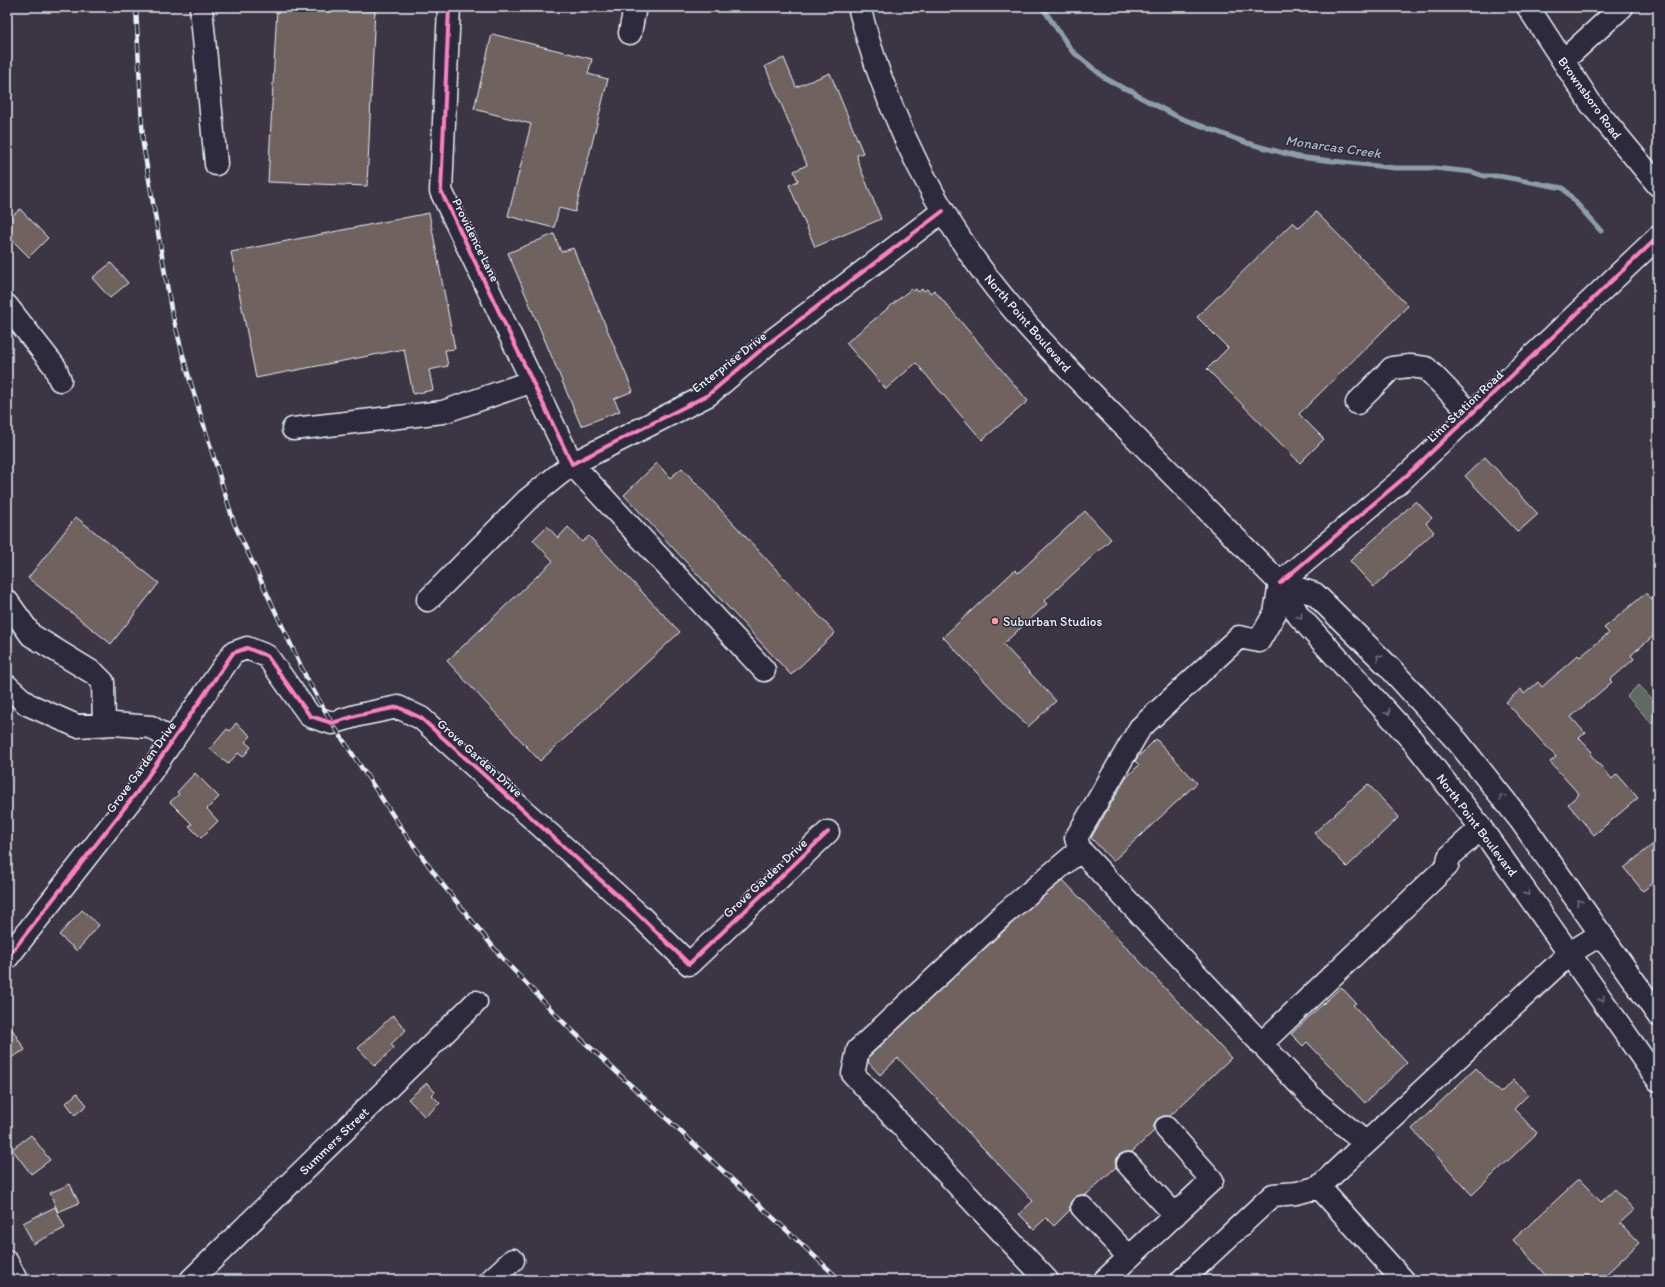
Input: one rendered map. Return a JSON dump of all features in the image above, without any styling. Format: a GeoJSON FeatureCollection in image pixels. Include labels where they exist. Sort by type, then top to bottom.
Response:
{"type":"FeatureCollection","features":[{"type":"Feature","properties":{"kind":"street"},"geometry":{"type":"LineString","coordinates":[[201,7],[216,164]]}},
{"type":"Feature","properties":{"kind":"street","name":"Providence Lane"},"geometry":{"type":"LineString","coordinates":[[449,7],[442,191],[532,381],[572,464],[764,670]]}},
{"type":"Feature","properties":{"kind":"street"},"geometry":{"type":"LineString","coordinates":[[630,33],[635,7]]}},
{"type":"Feature","properties":{"kind":"street","name":"North Point Boulevard"},"geometry":{"type":"LineString","coordinates":[[859,7],[868,42],[896,115],[943,211],[990,282],[1032,332],[1280,583],[1299,616],[1412,740],[1481,828],[1658,1080]]}},
{"type":"Feature","properties":{"kind":"street","name":"Brownsboro Road"},"geometry":{"type":"LineString","coordinates":[[1528,7],[1591,104],[1658,185]]}},
{"type":"Feature","properties":{"kind":"street"},"geometry":{"type":"LineString","coordinates":[[1563,61],[1622,7]]}},
{"type":"Feature","properties":{"kind":"street","name":"Enterprise Drive"},"geometry":{"type":"LineString","coordinates":[[428,600],[527,500],[572,464],[708,394],[769,343],[943,211]]}},
{"type":"Feature","properties":{"kind":"street","name":"Linn Station Road"},"geometry":{"type":"LineString","coordinates":[[1280,583],[1405,476],[1658,237]]}},
{"type":"Feature","properties":{"kind":"street"},"geometry":{"type":"LineString","coordinates":[[7,306],[55,367],[60,380]]}},
{"type":"Feature","properties":{"kind":"street"},"geometry":{"type":"LineString","coordinates":[[1357,403],[1392,368],[1410,366],[1426,368],[1471,414]]}},
{"type":"Feature","properties":{"kind":"street"},"geometry":{"type":"LineString","coordinates":[[294,429],[443,412],[532,381]]}},
{"type":"Feature","properties":{"kind":"street"},"geometry":{"type":"LineString","coordinates":[[1280,583],[1275,613],[1259,641],[1239,637],[1140,728],[1076,838],[1080,850],[1314,1100],[1366,1143]]}},
{"type":"Feature","properties":{"kind":"street","name":"North Point Boulevard"},"geometry":{"type":"LineString","coordinates":[[1280,583],[1314,594],[1356,634],[1458,742],[1521,821],[1658,1015]]}},
{"type":"Feature","properties":{"kind":"street"},"geometry":{"type":"LineString","coordinates":[[7,601],[31,635],[95,674],[103,682],[104,725]]}},
{"type":"Feature","properties":{"kind":"street","name":"Grove Garden Drive"},"geometry":{"type":"LineString","coordinates":[[7,958],[137,792],[233,653],[247,648],[268,656],[310,716],[332,723],[359,715],[398,707],[421,718],[637,913],[688,964],[828,832]]}},
{"type":"Feature","properties":{"kind":"street"},"geometry":{"type":"LineString","coordinates":[[7,686],[27,704],[77,726],[104,725],[151,727],[173,741]]}},
{"type":"Feature","properties":{"kind":"street"},"geometry":{"type":"LineString","coordinates":[[1261,1044],[1447,866],[1449,857],[1481,828]]}},
{"type":"Feature","properties":{"kind":"street"},"geometry":{"type":"LineString","coordinates":[[1046,1280],[852,1074],[858,1050],[1004,914],[1080,850]]}},
{"type":"Feature","properties":{"kind":"street"},"geometry":{"type":"LineString","coordinates":[[1182,1280],[1273,1195],[1297,1193],[1319,1187],[1570,953],[1601,934]]}},
{"type":"Feature","properties":{"kind":"street","name":"Summers Street"},"geometry":{"type":"LineString","coordinates":[[191,1280],[476,1002]]}},
{"type":"Feature","properties":{"kind":"street"},"geometry":{"type":"LineString","coordinates":[[1105,1280],[1212,1180],[1166,1128]]}},
{"type":"Feature","properties":{"kind":"street"},"geometry":{"type":"LineString","coordinates":[[1128,1164],[1175,1215]]}},
{"type":"Feature","properties":{"kind":"street"},"geometry":{"type":"LineString","coordinates":[[1319,1187],[1403,1280]]}},
{"type":"Feature","properties":{"kind":"street"},"geometry":{"type":"LineString","coordinates":[[1082,1207],[1129,1257]]}},
{"type":"Feature","properties":{"kind":"street"},"geometry":{"type":"LineString","coordinates":[[491,1280],[513,1260]]}},
{"type":"Feature","properties":{"kind":"street"},"geometry":{"type":"LineString","coordinates":[[7,1262],[16,1280]]}},
{"type":"Feature","properties":{"kind":"shaded area"},"geometry":{"type":"Polygon","coordinates":[[[1639,685],[1658,707],[1658,719],[1652,724],[1627,696],[1639,685]]]}},
{"type":"Feature","properties":{"kind":"building"},"geometry":{"type":"Polygon","coordinates":[[[277,7],[375,7],[367,186],[268,182],[277,7]]]}},
{"type":"Feature","properties":{"kind":"building"},"geometry":{"type":"Polygon","coordinates":[[[492,34],[592,59],[588,74],[608,79],[575,212],[559,208],[554,228],[508,216],[531,124],[474,109],[492,34]]]}},
{"type":"Feature","properties":{"kind":"building"},"geometry":{"type":"Polygon","coordinates":[[[784,58],[796,87],[830,73],[863,153],[857,155],[858,162],[881,219],[815,247],[789,185],[798,181],[794,171],[807,165],[765,66],[784,58]]]}},
{"type":"Feature","properties":{"kind":"building"},"geometry":{"type":"Polygon","coordinates":[[[20,209],[48,238],[29,257],[7,235],[7,221],[20,209]]]}},
{"type":"Feature","properties":{"kind":"building"},"geometry":{"type":"Polygon","coordinates":[[[1316,212],[1408,306],[1299,414],[1324,439],[1300,463],[1207,369],[1228,348],[1197,317],[1293,222],[1299,228],[1316,212]]]}},
{"type":"Feature","properties":{"kind":"building"},"geometry":{"type":"Polygon","coordinates":[[[429,213],[455,349],[445,350],[448,366],[429,370],[433,390],[413,394],[404,349],[256,378],[231,252],[429,213]]]}},
{"type":"Feature","properties":{"kind":"building"},"geometry":{"type":"Polygon","coordinates":[[[554,234],[561,252],[573,248],[633,391],[614,399],[620,411],[581,426],[508,253],[554,234]]]}},
{"type":"Feature","properties":{"kind":"building"},"geometry":{"type":"Polygon","coordinates":[[[111,263],[128,283],[110,298],[92,278],[111,263]]]}},
{"type":"Feature","properties":{"kind":"building"},"geometry":{"type":"Polygon","coordinates":[[[911,289],[913,291],[916,289],[918,292],[922,289],[924,291],[927,289],[930,293],[934,290],[1028,401],[982,440],[916,363],[886,389],[846,343],[911,289]]]}},
{"type":"Feature","properties":{"kind":"building"},"geometry":{"type":"Polygon","coordinates":[[[1485,457],[1538,514],[1518,532],[1465,476],[1485,457]]]}},
{"type":"Feature","properties":{"kind":"building"},"geometry":{"type":"Polygon","coordinates":[[[657,463],[670,478],[682,468],[835,633],[791,675],[624,495],[657,463]]]}},
{"type":"Feature","properties":{"kind":"building"},"geometry":{"type":"Polygon","coordinates":[[[1416,501],[1432,518],[1426,523],[1434,532],[1374,587],[1350,561],[1416,501]]]}},
{"type":"Feature","properties":{"kind":"building","name":"Suburban Studios"},"geometry":{"type":"Polygon","coordinates":[[[1085,511],[1111,539],[1044,601],[1047,604],[1003,644],[1056,701],[1028,727],[943,637],[1015,570],[1018,573],[1085,511]]]}},
{"type":"Feature","properties":{"kind":"building"},"geometry":{"type":"Polygon","coordinates":[[[76,517],[159,583],[111,644],[28,578],[76,517]]]}},
{"type":"Feature","properties":{"kind":"building"},"geometry":{"type":"Polygon","coordinates":[[[547,526],[558,538],[568,527],[582,542],[589,536],[680,632],[540,761],[447,661],[553,561],[533,540],[547,526]]]}},
{"type":"Feature","properties":{"kind":"building"},"geometry":{"type":"Polygon","coordinates":[[[1646,593],[1652,599],[1658,594],[1658,632],[1631,655],[1634,659],[1610,680],[1612,682],[1571,717],[1585,733],[1579,738],[1592,752],[1590,754],[1612,779],[1617,774],[1638,798],[1594,835],[1568,804],[1579,794],[1550,762],[1556,757],[1506,702],[1521,689],[1524,694],[1538,682],[1542,687],[1578,655],[1580,657],[1609,633],[1604,628],[1646,593]]]}},
{"type":"Feature","properties":{"kind":"building"},"geometry":{"type":"Polygon","coordinates":[[[236,723],[251,736],[245,742],[251,747],[243,757],[238,753],[228,764],[210,749],[227,729],[230,731],[236,723]]]}},
{"type":"Feature","properties":{"kind":"building"},"geometry":{"type":"Polygon","coordinates":[[[1156,739],[1197,783],[1113,861],[1091,838],[1126,778],[1139,765],[1135,761],[1156,739]]]}},
{"type":"Feature","properties":{"kind":"building"},"geometry":{"type":"Polygon","coordinates":[[[195,773],[219,797],[207,809],[218,821],[201,838],[189,826],[192,824],[170,802],[179,794],[177,792],[195,773]]]}},
{"type":"Feature","properties":{"kind":"building"},"geometry":{"type":"Polygon","coordinates":[[[1368,784],[1399,817],[1347,867],[1314,833],[1368,784]]]}},
{"type":"Feature","properties":{"kind":"building"},"geometry":{"type":"Polygon","coordinates":[[[1658,840],[1658,879],[1643,891],[1624,868],[1658,840]]]}},
{"type":"Feature","properties":{"kind":"building"},"geometry":{"type":"Polygon","coordinates":[[[1063,880],[1231,1058],[1170,1116],[1163,1116],[1157,1119],[1154,1124],[1154,1131],[1132,1152],[1125,1152],[1119,1155],[1116,1161],[1116,1167],[1086,1195],[1080,1195],[1074,1198],[1070,1203],[1070,1210],[1054,1226],[1046,1218],[1034,1229],[1019,1214],[1033,1201],[898,1058],[880,1075],[868,1062],[869,1056],[1012,923],[1063,880]]]}},
{"type":"Feature","properties":{"kind":"building"},"geometry":{"type":"Polygon","coordinates":[[[82,910],[99,925],[77,951],[59,935],[82,910]]]}},
{"type":"Feature","properties":{"kind":"building"},"geometry":{"type":"Polygon","coordinates":[[[1341,987],[1356,1003],[1353,1005],[1407,1063],[1365,1103],[1307,1042],[1303,1046],[1291,1034],[1341,987]]]}},
{"type":"Feature","properties":{"kind":"building"},"geometry":{"type":"Polygon","coordinates":[[[393,1015],[406,1030],[391,1044],[394,1048],[375,1066],[358,1048],[393,1015]]]}},
{"type":"Feature","properties":{"kind":"building"},"geometry":{"type":"Polygon","coordinates":[[[7,1021],[25,1050],[7,1060],[7,1021]]]}},
{"type":"Feature","properties":{"kind":"building"},"geometry":{"type":"Polygon","coordinates":[[[1476,1068],[1500,1093],[1514,1080],[1528,1095],[1514,1109],[1537,1133],[1472,1195],[1412,1129],[1476,1068]]]}},
{"type":"Feature","properties":{"kind":"building"},"geometry":{"type":"Polygon","coordinates":[[[427,1083],[435,1092],[432,1095],[440,1103],[425,1117],[408,1099],[427,1083]]]}},
{"type":"Feature","properties":{"kind":"building"},"geometry":{"type":"Polygon","coordinates":[[[77,1093],[87,1105],[75,1115],[66,1103],[77,1093]]]}},
{"type":"Feature","properties":{"kind":"building"},"geometry":{"type":"Polygon","coordinates":[[[31,1135],[50,1160],[31,1174],[12,1149],[31,1135]]]}},
{"type":"Feature","properties":{"kind":"building"},"geometry":{"type":"Polygon","coordinates":[[[1579,1179],[1601,1202],[1615,1189],[1634,1210],[1620,1223],[1639,1243],[1600,1280],[1550,1280],[1513,1240],[1579,1179]]]}},
{"type":"Feature","properties":{"kind":"building"},"geometry":{"type":"Polygon","coordinates":[[[70,1184],[79,1203],[58,1212],[50,1193],[70,1184]]]}},
{"type":"Feature","properties":{"kind":"building"},"geometry":{"type":"Polygon","coordinates":[[[55,1207],[65,1228],[33,1244],[23,1223],[55,1207]]]}},
{"type":"Feature","properties":{"kind":"waterway","name":"Monarcas Creek"},"geometry":{"type":"LineString","coordinates":[[1042,7],[1072,51],[1105,78],[1134,92],[1138,96],[1178,117],[1247,143],[1298,157],[1395,168],[1434,168],[1472,172],[1484,176],[1499,176],[1563,188],[1601,231]]}},
{"type":"Feature","properties":{"kind":"railway"},"geometry":{"type":"LineString","coordinates":[[136,7],[143,144],[171,309],[188,374],[234,523],[306,677],[332,723],[404,832],[443,885],[503,959],[564,1023],[840,1280]]}},
{"type":"Feature","properties":{"kind":"cycle path"},"geometry":{"type":"LineString","coordinates":[[449,7],[441,191],[572,464],[708,395],[769,343],[943,211]]}},
{"type":"Feature","properties":{"kind":"cycle path"},"geometry":{"type":"LineString","coordinates":[[1280,583],[1405,477],[1658,237]]}},
{"type":"Feature","properties":{"kind":"cycle path"},"geometry":{"type":"LineString","coordinates":[[7,958],[137,792],[233,653],[247,648],[267,656],[310,716],[332,723],[359,715],[398,707],[421,718],[637,913],[689,964],[828,832]]}},
{"type":"Feature","properties":{"kind":"place","name":"Suburban Studios"},"geometry":{"type":"Point","coordinates":[995,621]}}]}
